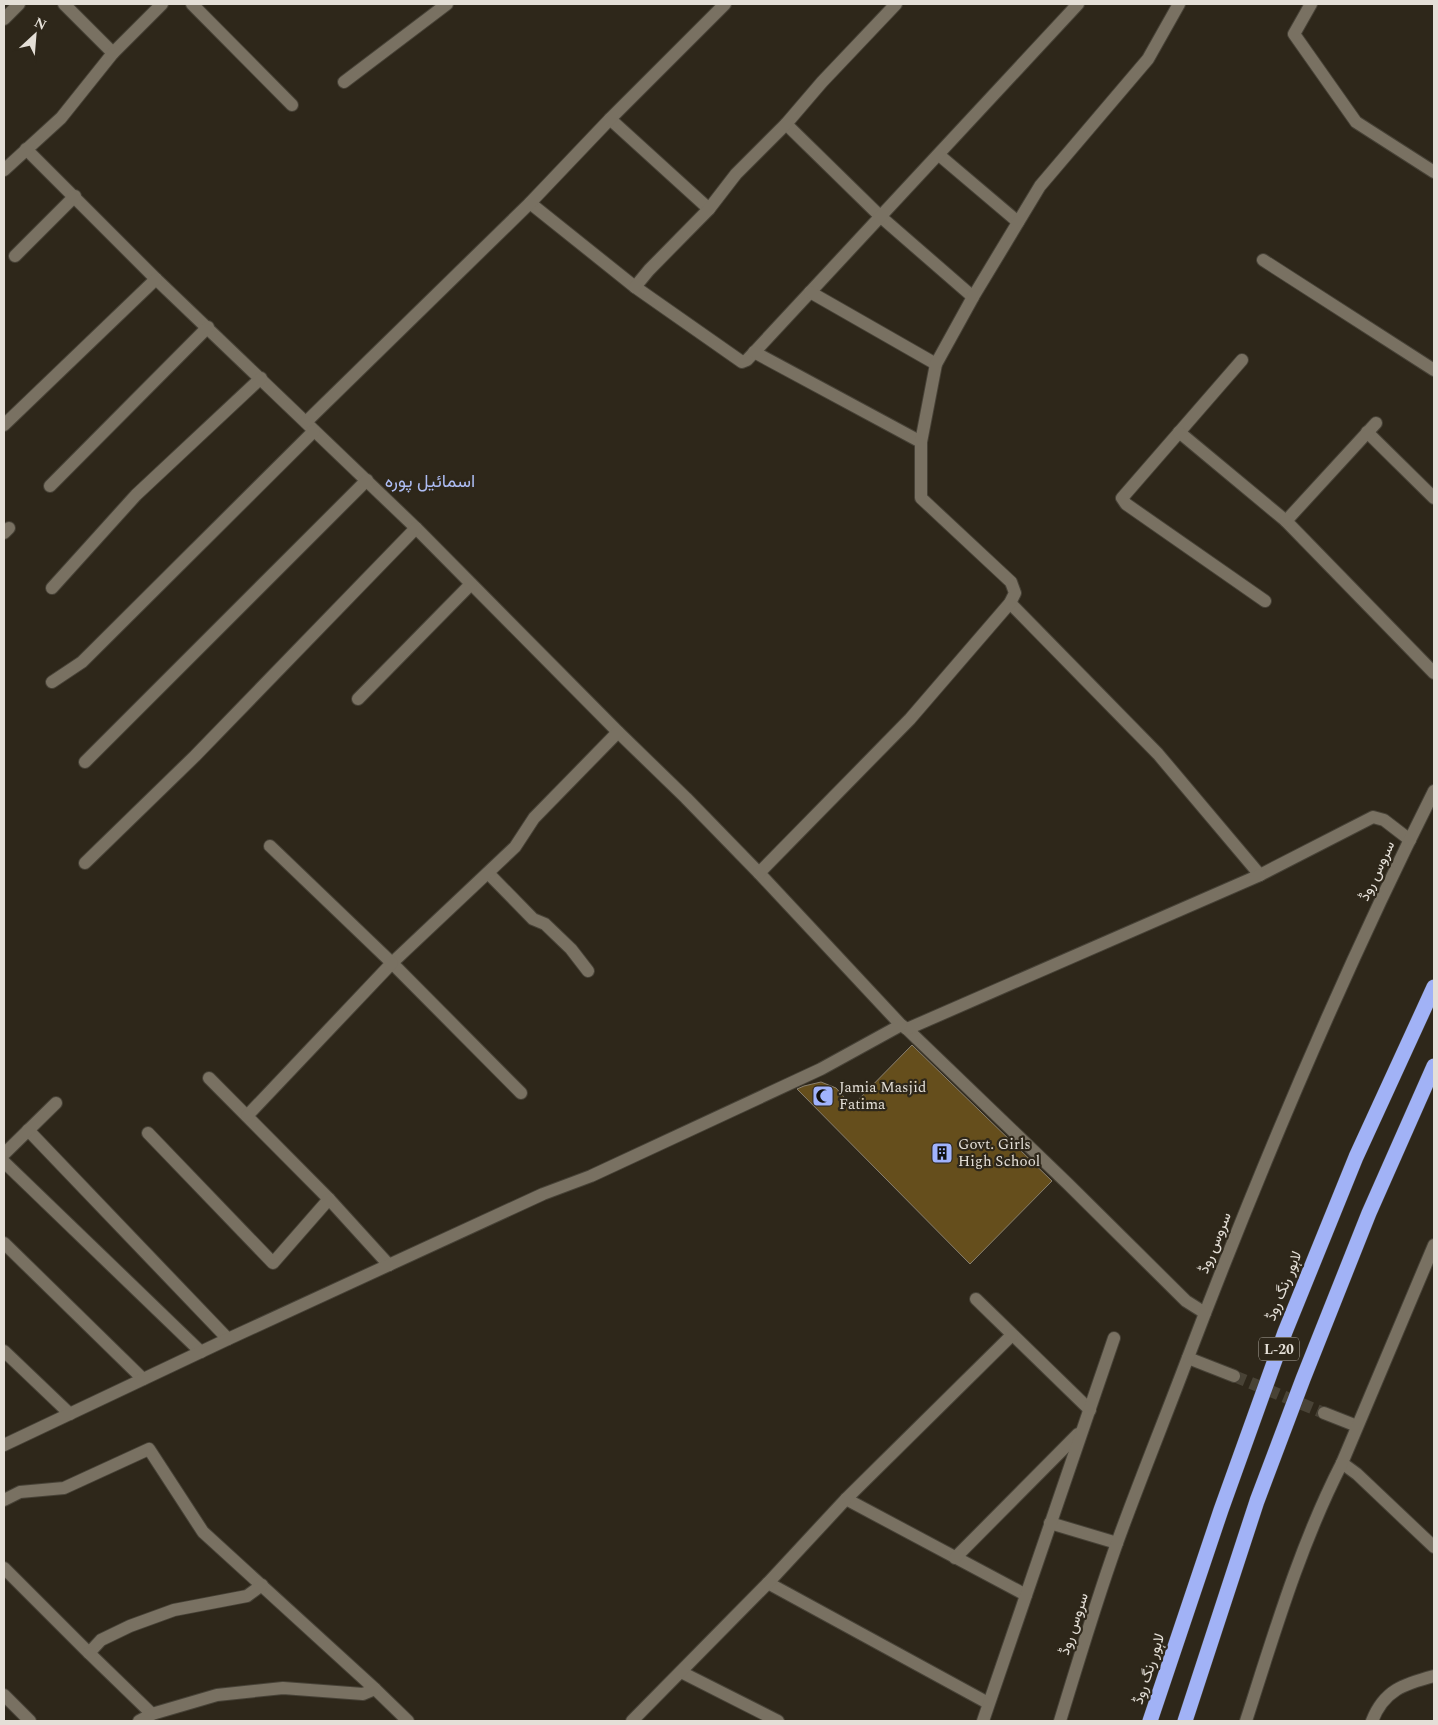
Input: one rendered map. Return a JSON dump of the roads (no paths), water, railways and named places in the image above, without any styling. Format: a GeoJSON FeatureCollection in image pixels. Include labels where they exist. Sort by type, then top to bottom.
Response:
{"type":"FeatureCollection","features":[{"type":"Feature","properties":{"kind":"highway","name":"لاہور رنگ روڈ"},"geometry":{"type":"LineString","coordinates":[[1150,1721],[1221,1510],[1285,1332],[1356,1157],[1434,987]]}},
{"type":"Feature","properties":{"kind":"highway","name":"L-20"},"geometry":{"type":"LineString","coordinates":[[1185,1721],[1257,1501],[1303,1379],[1369,1213],[1434,1066]]}},
{"type":"Feature","properties":{"kind":"street"},"geometry":{"type":"LineString","coordinates":[[4,19],[18,4]]}},
{"type":"Feature","properties":{"kind":"street"},"geometry":{"type":"LineString","coordinates":[[64,4],[113,53]]}},
{"type":"Feature","properties":{"kind":"street"},"geometry":{"type":"LineString","coordinates":[[4,170],[61,118],[113,53],[162,4]]}},
{"type":"Feature","properties":{"kind":"street"},"geometry":{"type":"LineString","coordinates":[[192,4],[292,105]]}},
{"type":"Feature","properties":{"kind":"street"},"geometry":{"type":"LineString","coordinates":[[344,82],[447,4]]}},
{"type":"Feature","properties":{"kind":"street"},"geometry":{"type":"LineString","coordinates":[[52,682],[82,662],[610,119],[725,4]]}},
{"type":"Feature","properties":{"kind":"street"},"geometry":{"type":"LineString","coordinates":[[635,287],[708,209],[736,174],[786,124],[822,82],[896,4]]}},
{"type":"Feature","properties":{"kind":"street"},"geometry":{"type":"LineString","coordinates":[[530,203],[635,287],[742,362],[747,360],[1078,4]]}},
{"type":"Feature","properties":{"kind":"street"},"geometry":{"type":"LineString","coordinates":[[759,873],[910,719],[1010,603],[1015,593],[1011,582],[920,498],[922,442],[936,364],[973,297],[1040,186],[1148,59],[1179,4]]}},
{"type":"Feature","properties":{"kind":"street"},"geometry":{"type":"LineString","coordinates":[[1311,4],[1294,34],[1356,122],[1434,172]]}},
{"type":"Feature","properties":{"kind":"street"},"geometry":{"type":"LineString","coordinates":[[610,119],[708,209]]}},
{"type":"Feature","properties":{"kind":"street"},"geometry":{"type":"LineString","coordinates":[[786,124],[881,217],[973,297]]}},
{"type":"Feature","properties":{"kind":"street"},"geometry":{"type":"LineString","coordinates":[[26,149],[156,279],[416,528],[686,798],[904,1027],[1068,1184],[1186,1301],[1205,1312]]}},
{"type":"Feature","properties":{"kind":"street"},"geometry":{"type":"LineString","coordinates":[[939,155],[1018,222]]}},
{"type":"Feature","properties":{"kind":"street"},"geometry":{"type":"LineString","coordinates":[[15,256],[75,196]]}},
{"type":"Feature","properties":{"kind":"street"},"geometry":{"type":"LineString","coordinates":[[1263,260],[1434,370]]}},
{"type":"Feature","properties":{"kind":"street"},"geometry":{"type":"LineString","coordinates":[[4,425],[156,279]]}},
{"type":"Feature","properties":{"kind":"street"},"geometry":{"type":"LineString","coordinates":[[810,292],[936,364]]}},
{"type":"Feature","properties":{"kind":"street"},"geometry":{"type":"LineString","coordinates":[[50,486],[208,327]]}},
{"type":"Feature","properties":{"kind":"street"},"geometry":{"type":"LineString","coordinates":[[754,352],[922,442]]}},
{"type":"Feature","properties":{"kind":"street"},"geometry":{"type":"LineString","coordinates":[[1242,360],[1122,498],[1126,504],[1265,601]]}},
{"type":"Feature","properties":{"kind":"street"},"geometry":{"type":"LineString","coordinates":[[52,588],[136,495],[261,378]]}},
{"type":"Feature","properties":{"kind":"street"},"geometry":{"type":"LineString","coordinates":[[1286,521],[1371,428],[1434,498]]}},
{"type":"Feature","properties":{"kind":"street"},"geometry":{"type":"LineString","coordinates":[[1179,432],[1286,521],[1434,673]]}},
{"type":"Feature","properties":{"kind":"street"},"geometry":{"type":"LineString","coordinates":[[85,762],[367,480]]}},
{"type":"Feature","properties":{"kind":"street"},"geometry":{"type":"LineString","coordinates":[[85,863],[195,756],[416,528]]}},
{"type":"Feature","properties":{"kind":"street"},"geometry":{"type":"LineString","coordinates":[[358,699],[471,584]]}},
{"type":"Feature","properties":{"kind":"street"},"geometry":{"type":"LineString","coordinates":[[1010,603],[1158,754],[1260,875]]}},
{"type":"Feature","properties":{"kind":"street"},"geometry":{"type":"LineString","coordinates":[[247,1116],[392,963],[515,847],[534,818],[618,732]]}},
{"type":"Feature","properties":{"kind":"street","name":"سروس روڈ"},"geometry":{"type":"LineString","coordinates":[[1060,1721],[1117,1543],[1205,1312],[1269,1152],[1338,994],[1434,791]]}},
{"type":"Feature","properties":{"kind":"street"},"geometry":{"type":"LineString","coordinates":[[4,1445],[228,1339],[543,1194],[591,1176],[821,1069],[904,1027],[1260,875],[1373,817],[1384,820],[1410,840]]}},
{"type":"Feature","properties":{"kind":"street"},"geometry":{"type":"LineString","coordinates":[[270,846],[392,963],[521,1093]]}},
{"type":"Feature","properties":{"kind":"street"},"geometry":{"type":"LineString","coordinates":[[488,873],[533,919],[545,924],[571,950],[588,971]]}},
{"type":"Feature","properties":{"kind":"street"},"geometry":{"type":"LineString","coordinates":[[209,1078],[329,1200],[389,1265]]}},
{"type":"Feature","properties":{"kind":"street"},"geometry":{"type":"LineString","coordinates":[[4,1154],[56,1103]]}},
{"type":"Feature","properties":{"kind":"street"},"geometry":{"type":"LineString","coordinates":[[28,1130],[228,1339]]}},
{"type":"Feature","properties":{"kind":"street"},"geometry":{"type":"LineString","coordinates":[[148,1133],[273,1262],[329,1200]]}},
{"type":"Feature","properties":{"kind":"street"},"geometry":{"type":"LineString","coordinates":[[4,1162],[201,1352]]}},
{"type":"Feature","properties":{"kind":"street"},"geometry":{"type":"LineString","coordinates":[[4,1243],[143,1379]]}},
{"type":"Feature","properties":{"kind":"street"},"geometry":{"type":"LineString","coordinates":[[1246,1721],[1308,1534],[1342,1462],[1434,1245]]}},
{"type":"Feature","properties":{"kind":"street"},"geometry":{"type":"LineString","coordinates":[[976,1299],[1090,1410]]}},
{"type":"Feature","properties":{"kind":"street"},"geometry":{"type":"LineString","coordinates":[[632,1721],[768,1583],[846,1499],[1012,1334]]}},
{"type":"Feature","properties":{"kind":"street"},"geometry":{"type":"LineString","coordinates":[[983,1721],[1114,1338]]}},
{"type":"Feature","properties":{"kind":"street"},"geometry":{"type":"LineString","coordinates":[[4,1352],[70,1414]]}},
{"type":"Feature","properties":{"kind":"street"},"geometry":{"type":"LineString","coordinates":[[1188,1358],[1234,1376]]}},
{"type":"Feature","properties":{"kind":"street"},"geometry":{"type":"LineString","coordinates":[[1324,1413],[1356,1426]]}},
{"type":"Feature","properties":{"kind":"street"},"geometry":{"type":"LineString","coordinates":[[955,1558],[1082,1430]]}},
{"type":"Feature","properties":{"kind":"street"},"geometry":{"type":"LineString","coordinates":[[4,1500],[20,1492],[64,1488],[149,1449],[203,1532],[408,1721]]}},
{"type":"Feature","properties":{"kind":"street"},"geometry":{"type":"LineString","coordinates":[[1342,1462],[1434,1547]]}},
{"type":"Feature","properties":{"kind":"street"},"geometry":{"type":"LineString","coordinates":[[846,1499],[1026,1595]]}},
{"type":"Feature","properties":{"kind":"street"},"geometry":{"type":"LineString","coordinates":[[1050,1524],[1117,1543]]}},
{"type":"Feature","properties":{"kind":"street"},"geometry":{"type":"LineString","coordinates":[[4,1568],[152,1714]]}},
{"type":"Feature","properties":{"kind":"street"},"geometry":{"type":"LineString","coordinates":[[768,1583],[988,1703]]}},
{"type":"Feature","properties":{"kind":"street"},"geometry":{"type":"LineString","coordinates":[[89,1653],[101,1640],[130,1626],[174,1610],[247,1596],[262,1585]]}},
{"type":"Feature","properties":{"kind":"street"},"geometry":{"type":"LineString","coordinates":[[681,1672],[778,1721]]}},
{"type":"Feature","properties":{"kind":"street"},"geometry":{"type":"LineString","coordinates":[[1372,1721],[1378,1707],[1394,1690],[1434,1676]]}},
{"type":"Feature","properties":{"kind":"street"},"geometry":{"type":"LineString","coordinates":[[139,1721],[152,1714],[217,1694],[283,1688],[363,1694],[375,1689]]}},
{"type":"Feature","properties":{"kind":"street"},"geometry":{"type":"LineString","coordinates":[[4,1695],[30,1721]]}},
{"type":"Feature","properties":{"kind":"tunnel"},"geometry":{"type":"LineString","coordinates":[[1234,1376],[1324,1413]]}},
{"type":"Feature","properties":{"kind":"place","name":"Jamia Masjid Fatima"},"geometry":{"type":"Point","coordinates":[823,1096]}},
{"type":"Feature","properties":{"kind":"place","name":"Govt. Girls High School"},"geometry":{"type":"Point","coordinates":[942,1153]}},
{"type":"Feature","properties":{"kind":"district","name":"اسمائیل پورہ"},"geometry":{"type":"Point","coordinates":[430,481]}}]}
